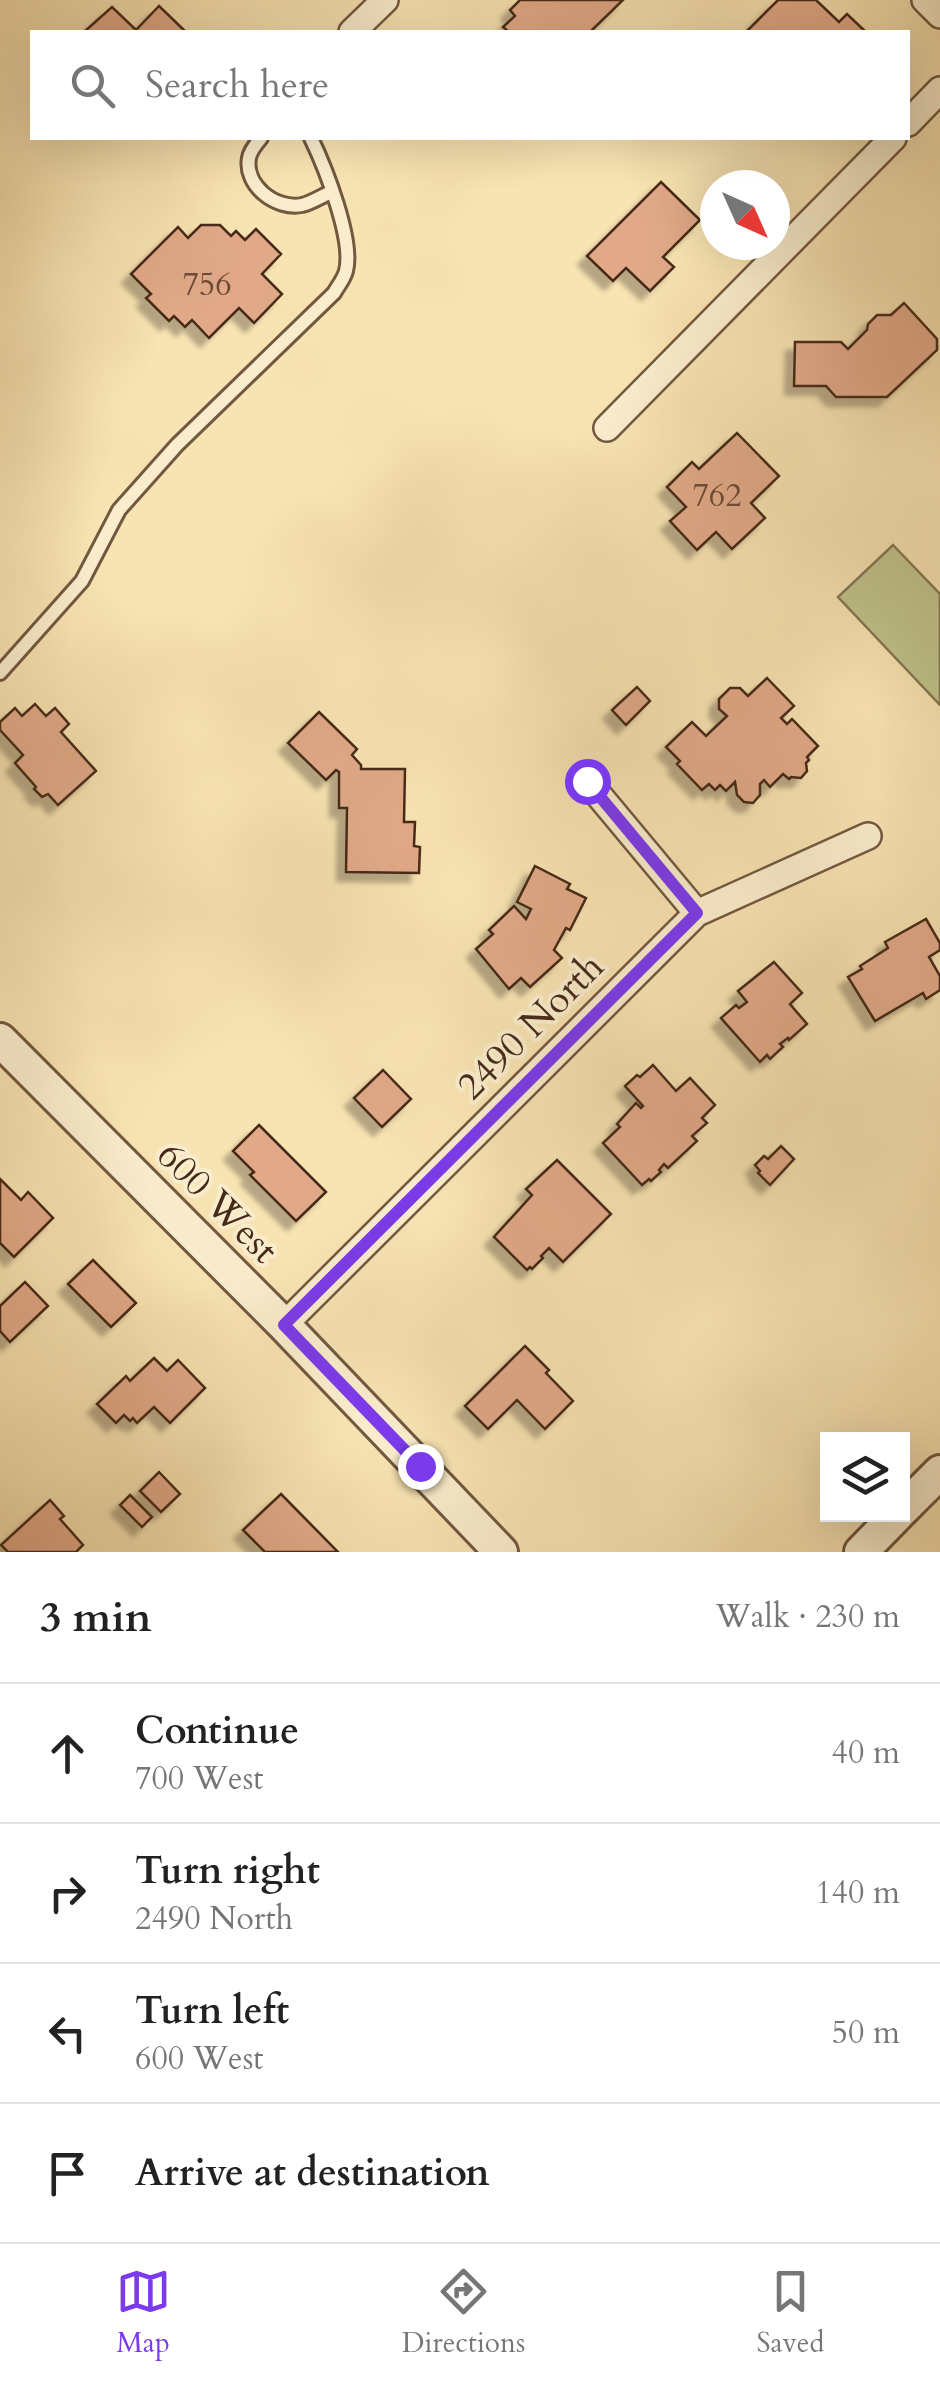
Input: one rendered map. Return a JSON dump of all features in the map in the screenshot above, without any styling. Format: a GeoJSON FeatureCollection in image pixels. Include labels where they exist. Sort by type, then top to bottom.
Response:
{"type":"FeatureCollection","features":[{"type":"Feature","properties":{"kind":"street"},"geometry":{"type":"LineString","coordinates":[[354,30],[385,0]]}},
{"type":"Feature","properties":{"kind":"street"},"geometry":{"type":"LineString","coordinates":[[924,0],[940,15]]}},
{"type":"Feature","properties":{"kind":"street"},"geometry":{"type":"LineString","coordinates":[[910,121],[940,90]]}},
{"type":"Feature","properties":{"kind":"street"},"geometry":{"type":"LineString","coordinates":[[607,428],[891,140]]}},
{"type":"Feature","properties":{"kind":"street"},"geometry":{"type":"LineString","coordinates":[[587,781],[697,913]]}},
{"type":"Feature","properties":{"kind":"street","name":"2490 North"},"geometry":{"type":"LineString","coordinates":[[284,1325],[697,913],[868,836]]}},
{"type":"Feature","properties":{"kind":"street","name":"600 West"},"geometry":{"type":"LineString","coordinates":[[0,1040],[284,1325],[502,1552]]}},
{"type":"Feature","properties":{"kind":"street"},"geometry":{"type":"LineString","coordinates":[[910,1502],[940,1472]]}},
{"type":"Feature","properties":{"kind":"street"},"geometry":{"type":"LineString","coordinates":[[861,1552],[890,1522]]}},
{"type":"Feature","properties":{"kind":"lane"},"geometry":{"type":"LineString","coordinates":[[258,140],[248,154],[248,174],[262,194],[280,203],[300,206],[331,192]]}},
{"type":"Feature","properties":{"kind":"lane"},"geometry":{"type":"LineString","coordinates":[[0,673],[82,581],[119,510],[178,445],[334,293],[346,273],[347,252],[323,162],[312,140]]}},
{"type":"Feature","properties":{"kind":"green space"},"geometry":{"type":"Polygon","coordinates":[[[893,545],[940,594],[940,705],[838,597],[893,545]]]}},
{"type":"Feature","properties":{"kind":"building"},"geometry":{"type":"Polygon","coordinates":[[[520,0],[623,0],[592,30],[507,30],[503,27],[515,16],[510,10],[520,0]]]}},
{"type":"Feature","properties":{"kind":"building"},"geometry":{"type":"Polygon","coordinates":[[[778,0],[816,0],[839,22],[847,14],[864,30],[748,30],[778,0]]]}},
{"type":"Feature","properties":{"kind":"building"},"geometry":{"type":"Polygon","coordinates":[[[159,6],[184,30],[136,30],[159,6]]]}},
{"type":"Feature","properties":{"kind":"building"},"geometry":{"type":"Polygon","coordinates":[[[112,7],[136,30],[86,30],[112,7]]]}},
{"type":"Feature","properties":{"kind":"building"},"geometry":{"type":"Polygon","coordinates":[[[661,182],[700,220],[663,257],[674,267],[650,291],[626,268],[613,281],[587,256],[661,182]]]}},
{"type":"Feature","properties":{"kind":"building"},"geometry":{"type":"Polygon","coordinates":[[[201,225],[220,225],[231,236],[236,231],[245,240],[256,229],[281,254],[262,274],[282,294],[254,323],[239,308],[209,338],[192,320],[185,327],[174,316],[169,321],[146,298],[151,294],[131,274],[178,227],[188,238],[201,225]]]}},
{"type":"Feature","properties":{"kind":"building"},"geometry":{"type":"Polygon","coordinates":[[[904,303],[937,339],[937,350],[887,397],[836,397],[826,386],[794,386],[795,342],[841,342],[848,349],[877,315],[891,315],[904,303]]]}},
{"type":"Feature","properties":{"kind":"building"},"geometry":{"type":"Polygon","coordinates":[[[737,433],[779,476],[751,503],[765,518],[732,549],[716,532],[697,550],[670,521],[686,507],[667,487],[692,462],[699,469],[737,433]]]}},
{"type":"Feature","properties":{"kind":"building"},"geometry":{"type":"Polygon","coordinates":[[[767,678],[794,706],[781,718],[787,724],[792,719],[818,746],[807,757],[807,771],[801,778],[789,779],[783,774],[770,787],[764,780],[753,803],[744,802],[737,795],[735,782],[726,791],[720,785],[715,790],[709,784],[702,790],[666,747],[692,722],[706,736],[727,716],[719,709],[719,699],[730,688],[740,688],[748,696],[767,678]]]}},
{"type":"Feature","properties":{"kind":"building"},"geometry":{"type":"Polygon","coordinates":[[[637,687],[650,701],[626,725],[612,710],[637,687]]]}},
{"type":"Feature","properties":{"kind":"building"},"geometry":{"type":"Polygon","coordinates":[[[35,704],[46,716],[55,708],[69,724],[61,732],[96,771],[58,805],[48,794],[42,797],[34,789],[15,763],[23,755],[0,730],[0,722],[15,708],[22,716],[35,704]]]}},
{"type":"Feature","properties":{"kind":"building"},"geometry":{"type":"Polygon","coordinates":[[[319,712],[357,749],[352,755],[361,769],[405,769],[404,822],[415,822],[414,846],[420,847],[419,873],[346,872],[347,808],[339,808],[339,772],[336,770],[326,780],[288,743],[319,712]]]}},
{"type":"Feature","properties":{"kind":"building"},"geometry":{"type":"Polygon","coordinates":[[[535,866],[570,884],[567,889],[586,898],[570,930],[566,928],[554,950],[562,958],[530,987],[521,978],[509,989],[476,949],[514,906],[526,919],[531,909],[517,902],[535,866]]]}},
{"type":"Feature","properties":{"kind":"building"},"geometry":{"type":"Polygon","coordinates":[[[926,919],[940,943],[940,950],[929,957],[940,976],[940,990],[926,999],[923,993],[875,1021],[848,977],[888,948],[885,942],[926,919]]]}},
{"type":"Feature","properties":{"kind":"building"},"geometry":{"type":"Polygon","coordinates":[[[774,962],[802,993],[790,1004],[807,1024],[780,1044],[783,1047],[770,1059],[767,1055],[760,1062],[721,1018],[736,1005],[739,1008],[747,1002],[738,991],[774,962]]]}},
{"type":"Feature","properties":{"kind":"building"},"geometry":{"type":"Polygon","coordinates":[[[653,1065],[676,1091],[690,1078],[715,1105],[702,1118],[707,1123],[692,1136],[697,1141],[642,1185],[603,1143],[636,1103],[643,1106],[625,1086],[653,1065]]]}},
{"type":"Feature","properties":{"kind":"building"},"geometry":{"type":"Polygon","coordinates":[[[383,1070],[411,1099],[382,1127],[354,1098],[383,1070]]]}},
{"type":"Feature","properties":{"kind":"building"},"geometry":{"type":"Polygon","coordinates":[[[259,1125],[326,1192],[296,1221],[250,1175],[254,1172],[233,1151],[259,1125]]]}},
{"type":"Feature","properties":{"kind":"building"},"geometry":{"type":"Polygon","coordinates":[[[781,1146],[794,1159],[770,1185],[755,1165],[781,1146]]]}},
{"type":"Feature","properties":{"kind":"building"},"geometry":{"type":"Polygon","coordinates":[[[557,1160],[611,1214],[563,1262],[549,1248],[527,1270],[494,1237],[532,1195],[526,1189],[557,1160]]]}},
{"type":"Feature","properties":{"kind":"building"},"geometry":{"type":"Polygon","coordinates":[[[0,1179],[21,1200],[28,1192],[53,1218],[14,1257],[0,1243],[0,1179]]]}},
{"type":"Feature","properties":{"kind":"building"},"geometry":{"type":"Polygon","coordinates":[[[93,1260],[136,1303],[111,1327],[68,1284],[93,1260]]]}},
{"type":"Feature","properties":{"kind":"building"},"geometry":{"type":"Polygon","coordinates":[[[25,1282],[48,1306],[10,1342],[0,1331],[0,1306],[25,1282]]]}},
{"type":"Feature","properties":{"kind":"building"},"geometry":{"type":"Polygon","coordinates":[[[525,1346],[573,1401],[545,1429],[517,1400],[488,1429],[465,1406],[525,1346]]]}},
{"type":"Feature","properties":{"kind":"building"},"geometry":{"type":"Polygon","coordinates":[[[154,1358],[167,1371],[178,1360],[205,1388],[170,1423],[154,1407],[137,1423],[124,1415],[116,1423],[97,1404],[126,1376],[130,1381],[154,1358]]]}},
{"type":"Feature","properties":{"kind":"building"},"geometry":{"type":"Polygon","coordinates":[[[159,1472],[180,1494],[161,1512],[140,1491],[159,1472]]]}},
{"type":"Feature","properties":{"kind":"building"},"geometry":{"type":"Polygon","coordinates":[[[281,1494],[338,1552],[265,1552],[243,1530],[281,1494]]]}},
{"type":"Feature","properties":{"kind":"building"},"geometry":{"type":"Polygon","coordinates":[[[130,1495],[152,1517],[142,1527],[120,1505],[130,1495]]]}},
{"type":"Feature","properties":{"kind":"building"},"geometry":{"type":"Polygon","coordinates":[[[50,1500],[64,1516],[60,1519],[83,1545],[76,1552],[8,1552],[1,1545],[50,1500]]]}},
{"type":"Feature","properties":{"kind":"route"},"geometry":{"type":"LineString","coordinates":[[420,1466],[284,1325],[697,913],[587,781]]}}]}
